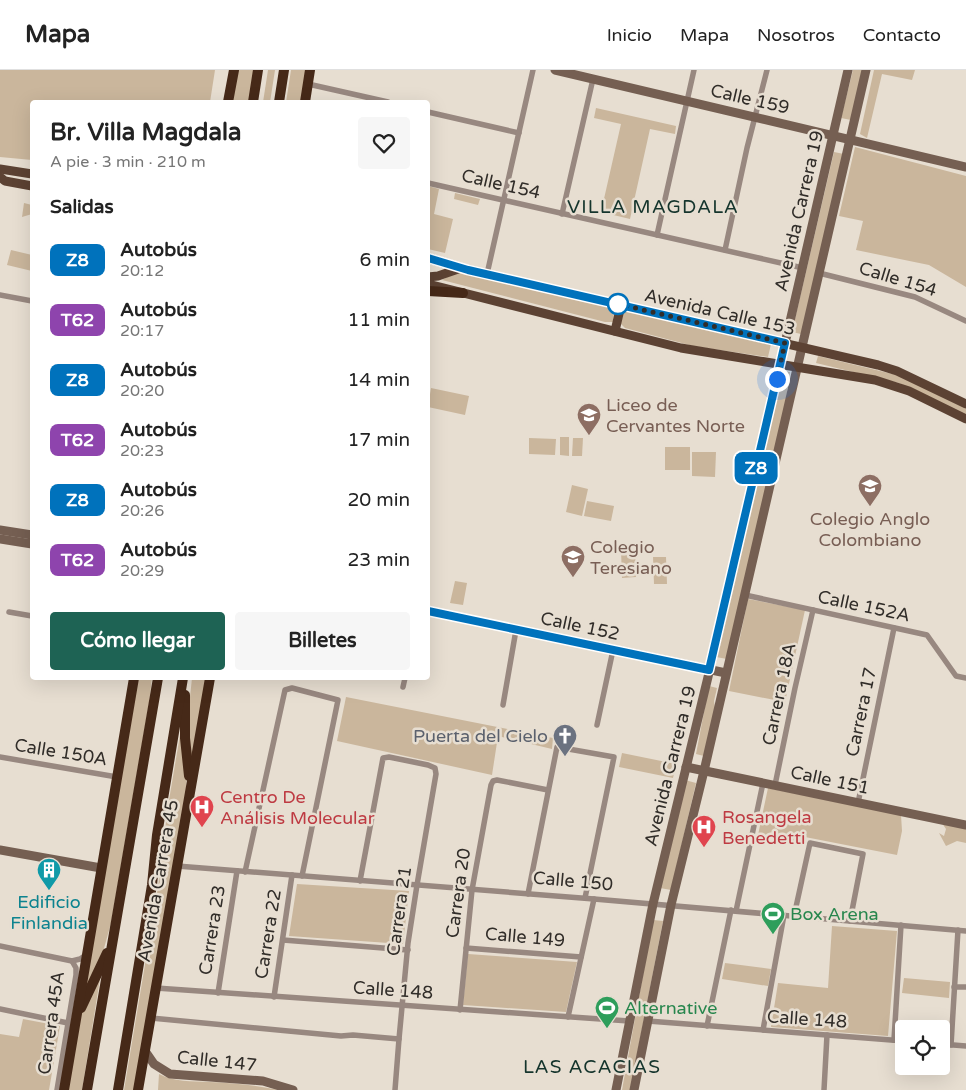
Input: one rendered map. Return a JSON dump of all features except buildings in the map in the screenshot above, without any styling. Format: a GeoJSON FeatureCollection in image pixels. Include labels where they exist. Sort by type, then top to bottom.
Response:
{"type":"FeatureCollection","features":[{"type":"Feature","properties":{"kind":"highway"},"geometry":{"type":"LineString","coordinates":[[228,100],[234,70]]}},
{"type":"Feature","properties":{"kind":"highway"},"geometry":{"type":"LineString","coordinates":[[253,100],[258,70]]}},
{"type":"Feature","properties":{"kind":"highway"},"geometry":{"type":"LineString","coordinates":[[279,100],[284,70]]}},
{"type":"Feature","properties":{"kind":"highway"},"geometry":{"type":"LineString","coordinates":[[305,100],[310,70]]}},
{"type":"Feature","properties":{"kind":"highway"},"geometry":{"type":"LineString","coordinates":[[430,260],[462,268]]}},
{"type":"Feature","properties":{"kind":"highway"},"geometry":{"type":"LineString","coordinates":[[430,291],[463,293]]}},
{"type":"Feature","properties":{"kind":"highway"},"geometry":{"type":"LineString","coordinates":[[64,1090],[71,1024],[86,955],[134,680]]}},
{"type":"Feature","properties":{"kind":"highway","name":"Avenida Carrera 45"},"geometry":{"type":"LineString","coordinates":[[87,1090],[158,680]]}},
{"type":"Feature","properties":{"kind":"highway"},"geometry":{"type":"LineString","coordinates":[[184,680],[185,738],[190,794]]}},
{"type":"Feature","properties":{"kind":"highway","name":"Avenida Carrera 45"},"geometry":{"type":"LineString","coordinates":[[118,1090],[150,896],[157,834],[184,680]]}},
{"type":"Feature","properties":{"kind":"highway","name":"Avenida Carrera 45"},"geometry":{"type":"LineString","coordinates":[[138,1090],[210,680]]}},
{"type":"Feature","properties":{"kind":"highway"},"geometry":{"type":"LineString","coordinates":[[71,1024],[112,939]]}},
{"type":"Feature","properties":{"kind":"main road","name":"Calle 159"},"geometry":{"type":"LineString","coordinates":[[555,70],[966,166]]}},
{"type":"Feature","properties":{"kind":"main road","name":"Avenida Carrera 19"},"geometry":{"type":"LineString","coordinates":[[616,1090],[653,904],[848,70]]}},
{"type":"Feature","properties":{"kind":"main road","name":"Avenida Carrera 19"},"geometry":{"type":"LineString","coordinates":[[634,1090],[671,906],[866,70]]}},
{"type":"Feature","properties":{"kind":"main road"},"geometry":{"type":"LineString","coordinates":[[0,169],[30,174]]}},
{"type":"Feature","properties":{"kind":"main road"},"geometry":{"type":"LineString","coordinates":[[0,177],[5,181],[30,186]]}},
{"type":"Feature","properties":{"kind":"main road"},"geometry":{"type":"LineString","coordinates":[[0,183],[30,190]]}},
{"type":"Feature","properties":{"kind":"main road"},"geometry":{"type":"LineString","coordinates":[[430,277],[462,268]]}},
{"type":"Feature","properties":{"kind":"main road","name":"Avenida Calle 153"},"geometry":{"type":"LineString","coordinates":[[462,268],[890,368],[966,404]]}},
{"type":"Feature","properties":{"kind":"main road","name":"Avenida Calle 153"},"geometry":{"type":"LineString","coordinates":[[430,285],[681,348],[850,374],[884,382],[966,419]]}},
{"type":"Feature","properties":{"kind":"main road"},"geometry":{"type":"LineString","coordinates":[[615,331],[620,305]]}},
{"type":"Feature","properties":{"kind":"main road"},"geometry":{"type":"LineString","coordinates":[[0,530],[30,535]]}},
{"type":"Feature","properties":{"kind":"main road"},"geometry":{"type":"LineString","coordinates":[[0,539],[30,544]]}},
{"type":"Feature","properties":{"kind":"main road","name":"Calle 152"},"geometry":{"type":"LineString","coordinates":[[430,612],[726,673]]}},
{"type":"Feature","properties":{"kind":"main road","name":"Calle 151"},"geometry":{"type":"LineString","coordinates":[[686,767],[966,825]]}},
{"type":"Feature","properties":{"kind":"main road"},"geometry":{"type":"LineString","coordinates":[[0,850],[101,868]]}},
{"type":"Feature","properties":{"kind":"main road","name":"Calle 147"},"geometry":{"type":"LineString","coordinates":[[145,1051],[154,1064],[170,1074],[263,1081],[293,1090]]}},
{"type":"Feature","properties":{"kind":"street"},"geometry":{"type":"LineString","coordinates":[[487,274],[533,70]]}},
{"type":"Feature","properties":{"kind":"street"},"geometry":{"type":"LineString","coordinates":[[656,235],[694,70]]}},
{"type":"Feature","properties":{"kind":"street"},"geometry":{"type":"LineString","coordinates":[[725,250],[767,70]]}},
{"type":"Feature","properties":{"kind":"street"},"geometry":{"type":"LineString","coordinates":[[562,214],[593,79]]}},
{"type":"Feature","properties":{"kind":"street"},"geometry":{"type":"LineString","coordinates":[[308,84],[379,100]]}},
{"type":"Feature","properties":{"kind":"street"},"geometry":{"type":"LineString","coordinates":[[430,112],[518,133]]}},
{"type":"Feature","properties":{"kind":"street","name":"Calle 154"},"geometry":{"type":"LineString","coordinates":[[430,183],[803,268]]}},
{"type":"Feature","properties":{"kind":"street","name":"Calle 154"},"geometry":{"type":"LineString","coordinates":[[819,273],[915,297],[966,321]]}},
{"type":"Feature","properties":{"kind":"street"},"geometry":{"type":"LineString","coordinates":[[0,295],[30,301]]}},
{"type":"Feature","properties":{"kind":"street","name":"Calle 152A"},"geometry":{"type":"LineString","coordinates":[[744,595],[926,635],[956,676],[966,678]]}},
{"type":"Feature","properties":{"kind":"street","name":"Carrera 18A"},"geometry":{"type":"LineString","coordinates":[[775,785],[814,610]]}},
{"type":"Feature","properties":{"kind":"street"},"geometry":{"type":"LineString","coordinates":[[9,612],[30,616]]}},
{"type":"Feature","properties":{"kind":"street","name":"Carrera 17"},"geometry":{"type":"LineString","coordinates":[[858,802],[894,628]]}},
{"type":"Feature","properties":{"kind":"street"},"geometry":{"type":"LineString","coordinates":[[503,705],[516,630]]}},
{"type":"Feature","properties":{"kind":"street"},"geometry":{"type":"LineString","coordinates":[[597,725],[613,650]]}},
{"type":"Feature","properties":{"kind":"street"},"geometry":{"type":"LineString","coordinates":[[403,687],[405,680]]}},
{"type":"Feature","properties":{"kind":"street","name":"Carrera 23"},"geometry":{"type":"LineString","coordinates":[[245,872],[285,690],[292,688],[338,700]]}},
{"type":"Feature","properties":{"kind":"street","name":"Carrera 22"},"geometry":{"type":"LineString","coordinates":[[302,876],[338,700]]}},
{"type":"Feature","properties":{"kind":"street"},"geometry":{"type":"LineString","coordinates":[[528,894],[557,747],[614,757],[585,898]]}},
{"type":"Feature","properties":{"kind":"street","name":"Calle 150A"},"geometry":{"type":"LineString","coordinates":[[0,757],[118,777]]}},
{"type":"Feature","properties":{"kind":"street","name":"Carrera 21"},"geometry":{"type":"LineString","coordinates":[[360,881],[383,758],[388,757],[435,768],[436,774],[416,885],[402,1006],[395,1090]]}},
{"type":"Feature","properties":{"kind":"street","name":"Carrera 20"},"geometry":{"type":"LineString","coordinates":[[460,1010],[472,890],[493,781],[497,780],[548,790]]}},
{"type":"Feature","properties":{"kind":"street"},"geometry":{"type":"LineString","coordinates":[[707,1026],[763,783]]}},
{"type":"Feature","properties":{"kind":"street"},"geometry":{"type":"LineString","coordinates":[[794,916],[810,843],[863,854],[850,921]]}},
{"type":"Feature","properties":{"kind":"street","name":"Calle 150"},"geometry":{"type":"LineString","coordinates":[[177,866],[585,898],[966,931]]}},
{"type":"Feature","properties":{"kind":"street","name":"Carrera 23"},"geometry":{"type":"LineString","coordinates":[[218,993],[237,871]]}},
{"type":"Feature","properties":{"kind":"street","name":"Carrera 22"},"geometry":{"type":"LineString","coordinates":[[274,997],[292,875]]}},
{"type":"Feature","properties":{"kind":"street"},"geometry":{"type":"LineString","coordinates":[[568,1017],[594,899]]}},
{"type":"Feature","properties":{"kind":"street"},"geometry":{"type":"LineString","coordinates":[[763,1030],[784,915]]}},
{"type":"Feature","properties":{"kind":"street"},"geometry":{"type":"LineString","coordinates":[[894,1040],[901,925]]}},
{"type":"Feature","properties":{"kind":"street"},"geometry":{"type":"LineString","coordinates":[[958,930],[951,1045],[966,1046]]}},
{"type":"Feature","properties":{"kind":"street"},"geometry":{"type":"LineString","coordinates":[[283,940],[408,950]]}},
{"type":"Feature","properties":{"kind":"street"},"geometry":{"type":"LineString","coordinates":[[0,946],[72,961],[86,955]]}},
{"type":"Feature","properties":{"kind":"street","name":"Calle 149"},"geometry":{"type":"LineString","coordinates":[[466,948],[581,957]]}},
{"type":"Feature","properties":{"kind":"street","name":"Carrera 45A"},"geometry":{"type":"LineString","coordinates":[[57,1090],[71,1024],[76,972],[72,961]]}},
{"type":"Feature","properties":{"kind":"street"},"geometry":{"type":"LineString","coordinates":[[954,986],[966,987]]}},
{"type":"Feature","properties":{"kind":"street","name":"Calle 148"},"geometry":{"type":"LineString","coordinates":[[156,988],[629,1021]]}},
{"type":"Feature","properties":{"kind":"street"},"geometry":{"type":"LineString","coordinates":[[0,1009],[71,1024]]}},
{"type":"Feature","properties":{"kind":"street"},"geometry":{"type":"LineString","coordinates":[[150,1018],[341,1036],[354,1035],[399,1039]]}},
{"type":"Feature","properties":{"kind":"street","name":"Calle 148"},"geometry":{"type":"LineString","coordinates":[[648,1021],[894,1040]]}},
{"type":"Feature","properties":{"kind":"street"},"geometry":{"type":"LineString","coordinates":[[824,1090],[827,1035]]}},
{"type":"Feature","properties":{"kind":"shaded area"},"geometry":{"type":"Polygon","coordinates":[[[0,70],[215,70],[210,100],[30,100],[30,160],[0,157],[0,70]]]}},
{"type":"Feature","properties":{"kind":"shaded area"},"geometry":{"type":"Polygon","coordinates":[[[237,70],[254,70],[249,100],[232,100],[237,70]]]}},
{"type":"Feature","properties":{"kind":"shaded area"},"geometry":{"type":"Polygon","coordinates":[[[268,70],[275,70],[270,100],[263,100],[268,70]]]}},
{"type":"Feature","properties":{"kind":"shaded area"},"geometry":{"type":"Polygon","coordinates":[[[291,70],[307,70],[301,100],[286,100],[291,70]]]}},
{"type":"Feature","properties":{"kind":"shaded area"},"geometry":{"type":"Polygon","coordinates":[[[853,70],[862,70],[851,120],[841,118],[853,70]]]}},
{"type":"Feature","properties":{"kind":"shaded area"},"geometry":{"type":"Polygon","coordinates":[[[874,70],[915,70],[912,80],[882,74],[867,138],[860,134],[874,70]]]}},
{"type":"Feature","properties":{"kind":"shaded area"},"geometry":{"type":"Polygon","coordinates":[[[596,108],[676,126],[675,134],[650,129],[630,219],[601,212],[621,124],[594,118],[596,108]]]}},
{"type":"Feature","properties":{"kind":"shaded area"},"geometry":{"type":"Polygon","coordinates":[[[855,147],[966,176],[966,287],[929,265],[856,250],[863,221],[839,216],[855,147]]]}},
{"type":"Feature","properties":{"kind":"shaded area"},"geometry":{"type":"Polygon","coordinates":[[[834,152],[844,154],[801,334],[792,332],[834,152]]]}},
{"type":"Feature","properties":{"kind":"shaded area"},"geometry":{"type":"Polygon","coordinates":[[[430,187],[439,189],[434,214],[453,219],[445,253],[430,249],[430,187]]]}},
{"type":"Feature","properties":{"kind":"shaded area"},"geometry":{"type":"Polygon","coordinates":[[[455,193],[480,199],[478,205],[454,199],[455,193]]]}},
{"type":"Feature","properties":{"kind":"shaded area"},"geometry":{"type":"Polygon","coordinates":[[[24,203],[30,204],[30,215],[22,217],[24,203]]]}},
{"type":"Feature","properties":{"kind":"shaded area"},"geometry":{"type":"Polygon","coordinates":[[[11,250],[30,255],[30,271],[7,265],[11,250]]]}},
{"type":"Feature","properties":{"kind":"shaded area"},"geometry":{"type":"Polygon","coordinates":[[[457,272],[610,307],[614,311],[613,322],[605,322],[442,280],[457,272]]]}},
{"type":"Feature","properties":{"kind":"shaded area"},"geometry":{"type":"Polygon","coordinates":[[[625,311],[771,344],[768,357],[693,346],[625,328],[620,323],[622,313],[625,311]]]}},
{"type":"Feature","properties":{"kind":"shaded area"},"geometry":{"type":"Polygon","coordinates":[[[818,356],[901,376],[966,407],[966,416],[899,383],[816,363],[818,356]]]}},
{"type":"Feature","properties":{"kind":"shaded area"},"geometry":{"type":"Polygon","coordinates":[[[783,371],[790,372],[785,406],[727,659],[716,657],[783,371]]]}},
{"type":"Feature","properties":{"kind":"shaded area"},"geometry":{"type":"Polygon","coordinates":[[[431,388],[469,396],[465,415],[430,407],[431,388]]]}},
{"type":"Feature","properties":{"kind":"shaded area"},"geometry":{"type":"Polygon","coordinates":[[[560,437],[569,437],[569,456],[560,455],[560,437]]]}},
{"type":"Feature","properties":{"kind":"shaded area"},"geometry":{"type":"Polygon","coordinates":[[[529,438],[556,439],[555,455],[529,454],[529,438]]]}},
{"type":"Feature","properties":{"kind":"shaded area"},"geometry":{"type":"Polygon","coordinates":[[[573,438],[583,438],[582,456],[572,456],[573,438]]]}},
{"type":"Feature","properties":{"kind":"shaded area"},"geometry":{"type":"Polygon","coordinates":[[[665,447],[690,447],[690,470],[665,470],[665,447]]]}},
{"type":"Feature","properties":{"kind":"shaded area"},"geometry":{"type":"Polygon","coordinates":[[[692,452],[716,452],[715,477],[692,476],[692,452]]]}},
{"type":"Feature","properties":{"kind":"shaded area"},"geometry":{"type":"Polygon","coordinates":[[[572,485],[588,489],[582,516],[566,512],[572,485]]]}},
{"type":"Feature","properties":{"kind":"shaded area"},"geometry":{"type":"Polygon","coordinates":[[[587,501],[614,506],[611,521],[584,516],[587,501]]]}},
{"type":"Feature","properties":{"kind":"shaded area"},"geometry":{"type":"Polygon","coordinates":[[[635,549],[636,577],[622,578],[621,550],[635,549]]]}},
{"type":"Feature","properties":{"kind":"shaded area"},"geometry":{"type":"Polygon","coordinates":[[[653,557],[666,557],[667,584],[654,584],[653,557]]]}},
{"type":"Feature","properties":{"kind":"shaded area"},"geometry":{"type":"Polygon","coordinates":[[[455,581],[467,583],[463,605],[450,603],[455,581]]]}},
{"type":"Feature","properties":{"kind":"shaded area"},"geometry":{"type":"Polygon","coordinates":[[[748,599],[805,610],[785,702],[729,691],[748,599]]]}},
{"type":"Feature","properties":{"kind":"shaded area"},"geometry":{"type":"Polygon","coordinates":[[[137,680],[152,680],[111,923],[103,952],[82,998],[137,680]]]}},
{"type":"Feature","properties":{"kind":"shaded area"},"geometry":{"type":"Polygon","coordinates":[[[192,680],[206,680],[190,767],[188,716],[192,680]]]}},
{"type":"Feature","properties":{"kind":"shaded area"},"geometry":{"type":"Polygon","coordinates":[[[709,686],[717,688],[714,701],[715,708],[704,756],[696,754],[709,686]]]}},
{"type":"Feature","properties":{"kind":"shaded area"},"geometry":{"type":"Polygon","coordinates":[[[346,697],[553,738],[552,749],[498,736],[492,775],[337,741],[346,697]]]}},
{"type":"Feature","properties":{"kind":"shaded area"},"geometry":{"type":"Polygon","coordinates":[[[180,735],[185,757],[186,795],[135,1090],[124,1090],[158,887],[168,806],[180,735]]]}},
{"type":"Feature","properties":{"kind":"shaded area"},"geometry":{"type":"Polygon","coordinates":[[[622,753],[676,764],[673,778],[619,767],[622,753]]]}},
{"type":"Feature","properties":{"kind":"shaded area"},"geometry":{"type":"Polygon","coordinates":[[[685,780],[696,783],[671,890],[660,888],[685,780]]]}},
{"type":"Feature","properties":{"kind":"shaded area"},"geometry":{"type":"Polygon","coordinates":[[[768,788],[901,815],[902,831],[897,855],[805,837],[804,844],[758,835],[768,788]]]}},
{"type":"Feature","properties":{"kind":"shaded area"},"geometry":{"type":"Polygon","coordinates":[[[942,823],[966,828],[966,843],[957,841],[946,846],[939,833],[944,836],[946,829],[942,823]]]}},
{"type":"Feature","properties":{"kind":"shaded area"},"geometry":{"type":"Polygon","coordinates":[[[297,884],[409,891],[403,944],[289,936],[297,884]]]}},
{"type":"Feature","properties":{"kind":"shaded area"},"geometry":{"type":"Polygon","coordinates":[[[653,920],[663,921],[630,1090],[622,1090],[653,920]]]}},
{"type":"Feature","properties":{"kind":"shaded area"},"geometry":{"type":"Polygon","coordinates":[[[832,926],[897,931],[888,1036],[771,1027],[778,983],[828,988],[832,926]]]}},
{"type":"Feature","properties":{"kind":"shaded area"},"geometry":{"type":"Polygon","coordinates":[[[468,954],[577,962],[566,1012],[463,1005],[468,954]]]}},
{"type":"Feature","properties":{"kind":"shaded area"},"geometry":{"type":"Polygon","coordinates":[[[725,963],[771,969],[768,986],[722,979],[725,963]]]}},
{"type":"Feature","properties":{"kind":"shaded area"},"geometry":{"type":"Polygon","coordinates":[[[101,973],[82,1090],[68,1090],[78,1021],[101,973]]]}},
{"type":"Feature","properties":{"kind":"shaded area"},"geometry":{"type":"Polygon","coordinates":[[[904,978],[950,982],[949,998],[902,993],[904,978]]]}},
{"type":"Feature","properties":{"kind":"shaded area"},"geometry":{"type":"Polygon","coordinates":[[[23,1019],[60,1026],[49,1090],[0,1090],[0,1034],[19,1037],[23,1019]]]}},
{"type":"Feature","properties":{"kind":"shaded area"},"geometry":{"type":"Polygon","coordinates":[[[159,1074],[177,1080],[244,1084],[279,1090],[158,1090],[159,1074]]]}},
{"type":"Feature","properties":{"kind":"bus line","name":"Z8"},"geometry":{"type":"LineString","coordinates":[[430,259],[468,270],[785,343],[709,670],[430,611]]}},
{"type":"Feature","properties":{"kind":"place","name":"Liceo de Cervantes Norte"},"geometry":{"type":"Point","coordinates":[589,436]}},
{"type":"Feature","properties":{"kind":"place","name":"Colegio Anglo Colombiano"},"geometry":{"type":"Point","coordinates":[870,507]}},
{"type":"Feature","properties":{"kind":"place","name":"Colegio Teresiano"},"geometry":{"type":"Point","coordinates":[573,578]}},
{"type":"Feature","properties":{"kind":"place","name":"Puerta del Cielo"},"geometry":{"type":"Point","coordinates":[565,757]}},
{"type":"Feature","properties":{"kind":"place","name":"Centro De Análisis Molecular"},"geometry":{"type":"Point","coordinates":[202,828]}},
{"type":"Feature","properties":{"kind":"place","name":"Rosangela Benedetti"},"geometry":{"type":"Point","coordinates":[704,848]}},
{"type":"Feature","properties":{"kind":"place","name":"Edificio Finlandia"},"geometry":{"type":"Point","coordinates":[49,891]}},
{"type":"Feature","properties":{"kind":"place","name":"Box Arena"},"geometry":{"type":"Point","coordinates":[773,935]}},
{"type":"Feature","properties":{"kind":"place","name":"Alternative"},"geometry":{"type":"Point","coordinates":[607,1029]}},
{"type":"Feature","properties":{"kind":"district","name":"VILLA MAGDALA"},"geometry":{"type":"Point","coordinates":[653,207]}},
{"type":"Feature","properties":{"kind":"district","name":"LAS ACACIAS"},"geometry":{"type":"Point","coordinates":[592,1067]}},
{"type":"Feature","properties":{"kind":"route"},"geometry":{"type":"LineString","coordinates":[[618,304],[785,343],[777,379]]}}]}
